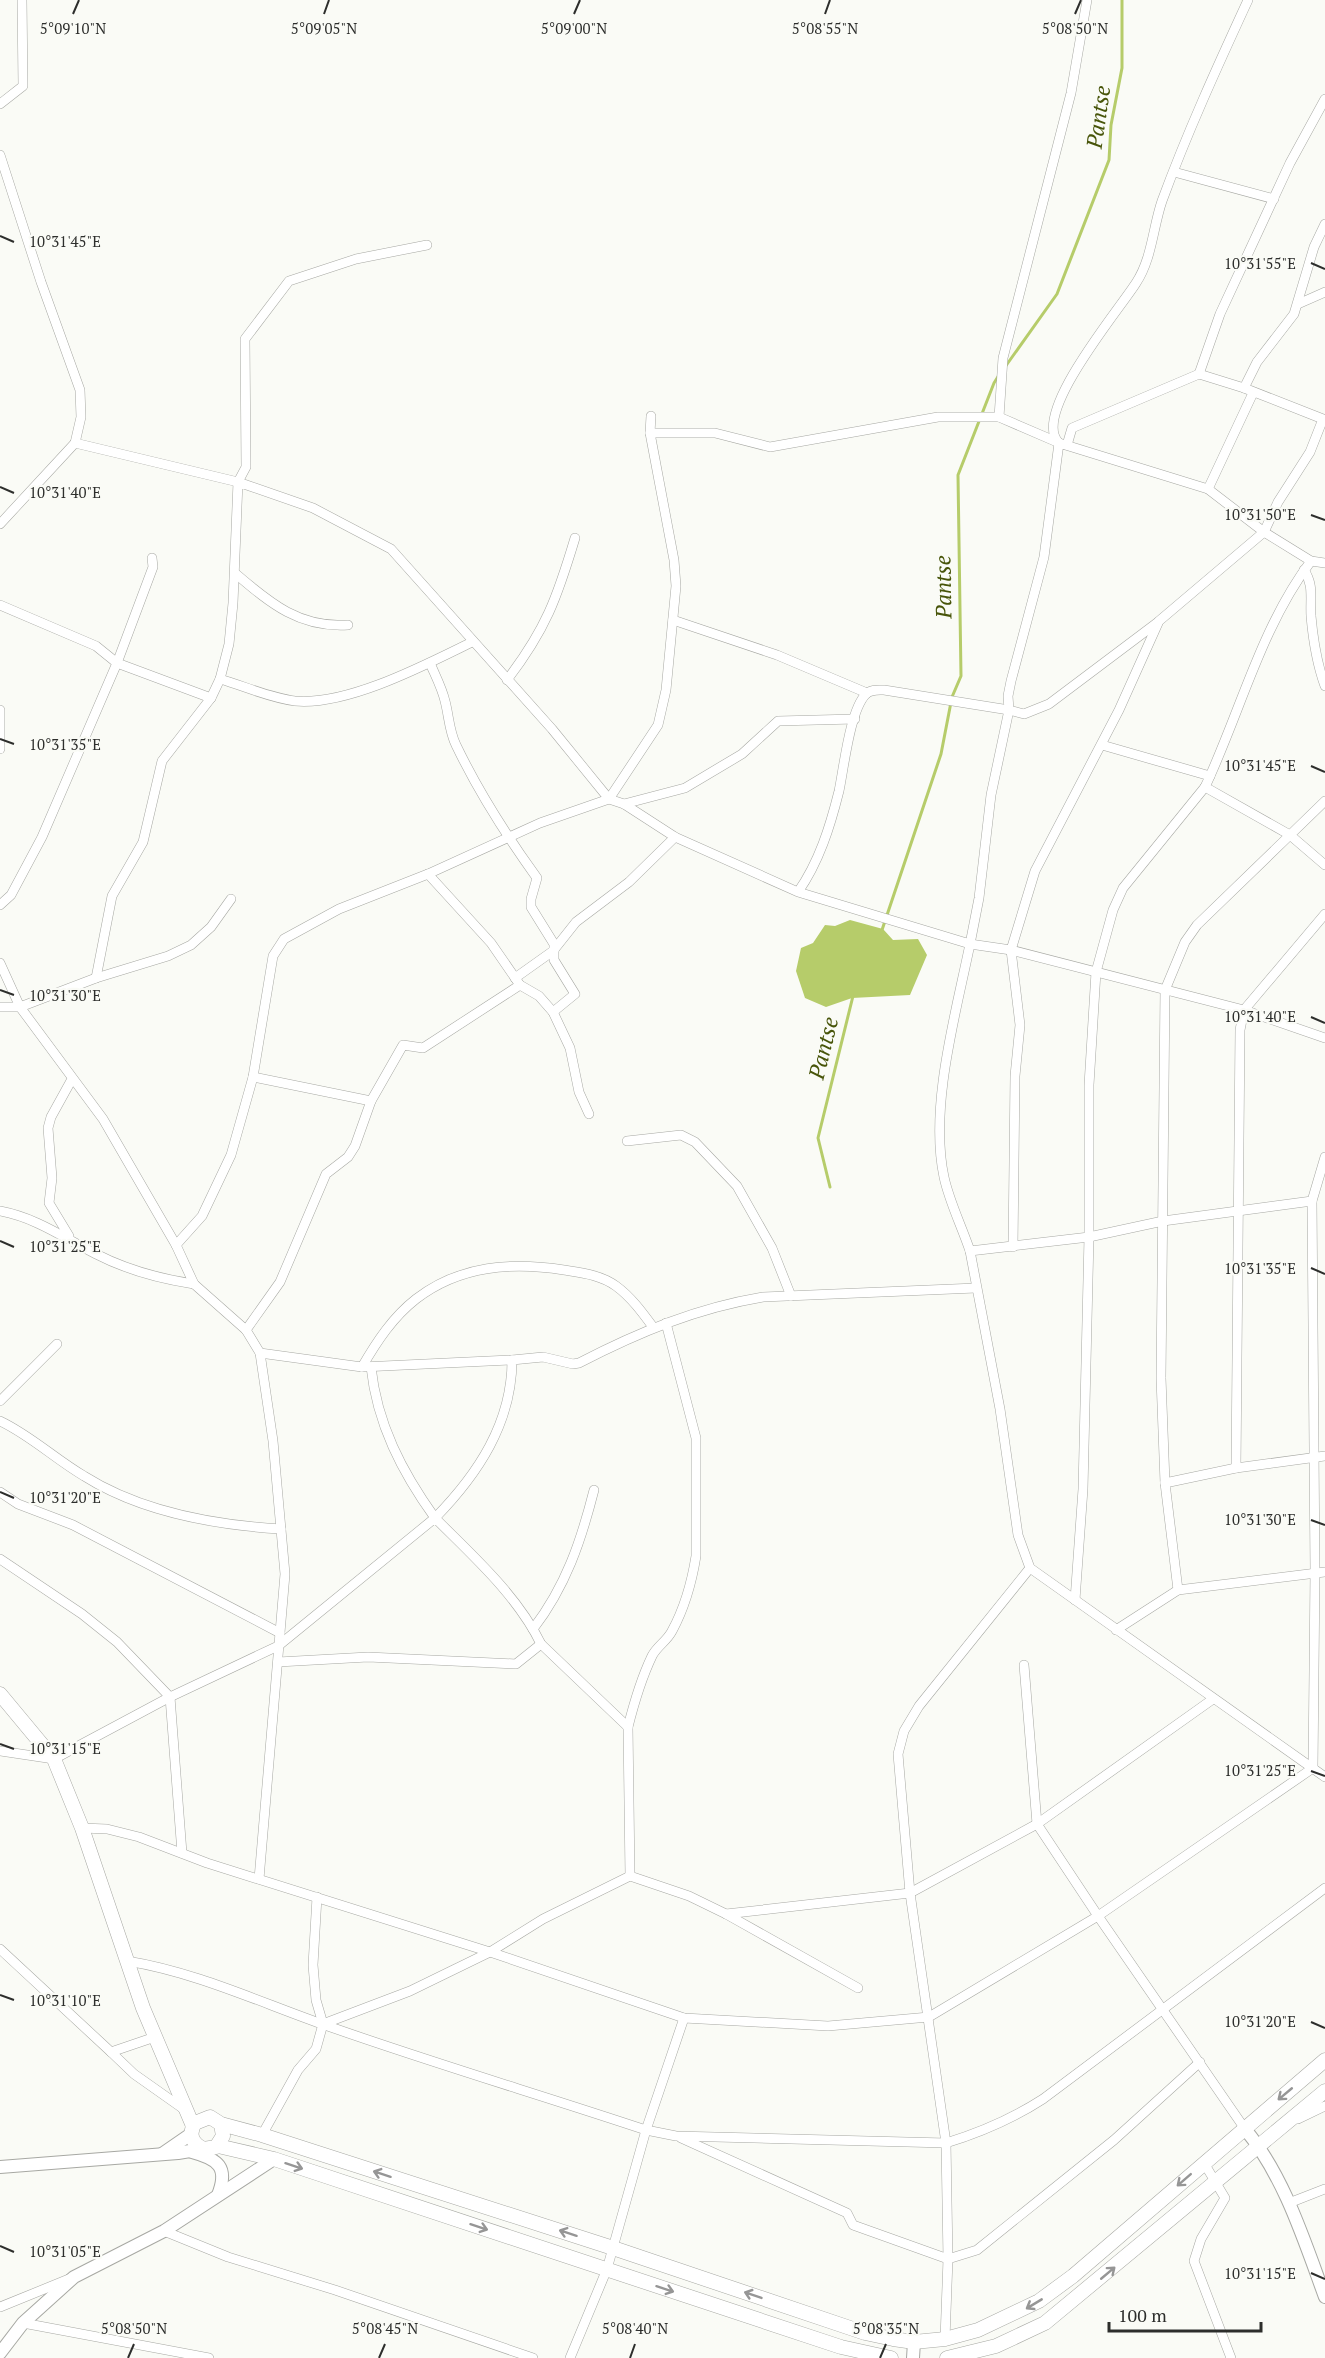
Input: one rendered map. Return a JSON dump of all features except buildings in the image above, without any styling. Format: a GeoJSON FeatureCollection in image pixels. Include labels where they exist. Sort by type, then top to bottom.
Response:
{"type":"FeatureCollection","features":[{"type":"Feature","properties":{"kind":"main road"},"geometry":{"type":"LineString","coordinates":[[0,1694],[54,1759],[82,1828],[154,2037],[196,2126],[194,2143],[196,2150],[218,2146],[274,2159],[865,2353],[891,2358]]}},
{"type":"Feature","properties":{"kind":"main road"},"geometry":{"type":"LineString","coordinates":[[196,2126],[215,2119],[221,2124],[262,2135],[613,2248],[865,2333],[914,2342],[945,2339],[988,2326],[1039,2301],[1073,2276],[1325,2060]]}},
{"type":"Feature","properties":{"kind":"main road"},"geometry":{"type":"LineString","coordinates":[[947,2358],[996,2346],[1044,2323],[1325,2091]]}},
{"type":"Feature","properties":{"kind":"main road"},"geometry":{"type":"LineString","coordinates":[[181,2096],[196,2126]]}},
{"type":"Feature","properties":{"kind":"main road"},"geometry":{"type":"LineString","coordinates":[[218,2146],[223,2136],[221,2124]]}},
{"type":"Feature","properties":{"kind":"street"},"geometry":{"type":"LineString","coordinates":[[0,104],[23,86],[22,0]]}},
{"type":"Feature","properties":{"kind":"street"},"geometry":{"type":"LineString","coordinates":[[999,417],[1004,358],[1071,93],[1087,0]]}},
{"type":"Feature","properties":{"kind":"street"},"geometry":{"type":"LineString","coordinates":[[1063,444],[1054,438],[1051,428],[1063,391],[1137,281],[1174,172],[1248,0]]}},
{"type":"Feature","properties":{"kind":"street"},"geometry":{"type":"LineString","coordinates":[[1199,374],[1220,314],[1274,199],[1325,99]]}},
{"type":"Feature","properties":{"kind":"street"},"geometry":{"type":"LineString","coordinates":[[0,155],[41,282],[80,390],[81,417],[75,443],[0,524]]}},
{"type":"Feature","properties":{"kind":"street"},"geometry":{"type":"LineString","coordinates":[[1174,172],[1274,199]]}},
{"type":"Feature","properties":{"kind":"street"},"geometry":{"type":"LineString","coordinates":[[1208,489],[1249,391],[1257,362],[1290,323],[1298,304],[1314,247],[1325,224]]}},
{"type":"Feature","properties":{"kind":"street"},"geometry":{"type":"LineString","coordinates":[[96,978],[112,896],[143,842],[162,761],[211,698],[220,679],[229,644],[236,574],[238,482],[246,467],[245,339],[289,281],[356,258],[427,244]]}},
{"type":"Feature","properties":{"kind":"street"},"geometry":{"type":"LineString","coordinates":[[1298,304],[1325,292]]}},
{"type":"Feature","properties":{"kind":"street"},"geometry":{"type":"LineString","coordinates":[[798,892],[812,872],[821,849],[838,794],[855,719],[867,693],[873,690],[884,690],[1010,710],[1024,714],[1049,704],[1159,621],[1264,532],[1278,502],[1310,452],[1324,420],[1199,374],[1072,428],[1063,444],[1044,557],[1008,696],[1010,710],[992,795],[979,898],[944,1078],[941,1146],[944,1177],[970,1251],[1000,1408],[1018,1535],[1030,1568],[1325,1777]]}},
{"type":"Feature","properties":{"kind":"street"},"geometry":{"type":"LineString","coordinates":[[176,1245],[202,1216],[216,1192],[231,1155],[253,1077],[273,956],[284,939],[339,909],[428,874],[507,837],[609,799],[658,725],[666,690],[676,586],[674,560],[650,433],[651,416]]}},
{"type":"Feature","properties":{"kind":"street"},"geometry":{"type":"LineString","coordinates":[[650,433],[715,433],[770,447],[938,417],[999,417],[1063,444],[1208,489],[1264,532],[1311,561],[1325,563]]}},
{"type":"Feature","properties":{"kind":"street"},"geometry":{"type":"LineString","coordinates":[[75,443],[238,482],[313,508],[391,549],[609,799],[624,804],[675,837],[798,892],[970,944],[1011,950],[1245,1010],[1325,1038]]}},
{"type":"Feature","properties":{"kind":"street"},"geometry":{"type":"LineString","coordinates":[[507,680],[533,646],[548,617],[575,538]]}},
{"type":"Feature","properties":{"kind":"street"},"geometry":{"type":"LineString","coordinates":[[0,905],[10,895],[42,837],[117,663],[153,567],[152,558]]}},
{"type":"Feature","properties":{"kind":"street"},"geometry":{"type":"LineString","coordinates":[[1075,1600],[1083,1489],[1089,1237],[1089,1085],[1096,972],[1113,910],[1124,888],[1205,787],[1271,630],[1311,561]]}},
{"type":"Feature","properties":{"kind":"street"},"geometry":{"type":"LineString","coordinates":[[1304,570],[1312,584],[1314,638],[1325,686]]}},
{"type":"Feature","properties":{"kind":"street"},"geometry":{"type":"LineString","coordinates":[[236,574],[283,611],[314,624],[348,625]]}},
{"type":"Feature","properties":{"kind":"street"},"geometry":{"type":"LineString","coordinates":[[0,605],[96,646],[117,663],[211,698]]}},
{"type":"Feature","properties":{"kind":"street"},"geometry":{"type":"LineString","coordinates":[[673,620],[777,655],[867,693]]}},
{"type":"Feature","properties":{"kind":"street"},"geometry":{"type":"LineString","coordinates":[[1014,1247],[1015,1076],[1020,1025],[1011,950],[1035,871],[1102,745],[1159,621]]}},
{"type":"Feature","properties":{"kind":"street"},"geometry":{"type":"LineString","coordinates":[[220,679],[292,700],[309,701],[381,684],[472,642]]}},
{"type":"Feature","properties":{"kind":"street"},"geometry":{"type":"LineString","coordinates":[[430,663],[445,699],[449,726],[478,790],[507,837],[537,878],[531,907],[554,944],[554,960],[575,994],[553,1011]]}},
{"type":"Feature","properties":{"kind":"street"},"geometry":{"type":"LineString","coordinates":[[0,710],[0,749]]}},
{"type":"Feature","properties":{"kind":"street"},"geometry":{"type":"LineString","coordinates":[[624,804],[685,788],[742,754],[778,721],[855,719]]}},
{"type":"Feature","properties":{"kind":"street"},"geometry":{"type":"LineString","coordinates":[[1102,745],[1210,776]]}},
{"type":"Feature","properties":{"kind":"street"},"geometry":{"type":"LineString","coordinates":[[1205,787],[1290,835],[1325,865]]}},
{"type":"Feature","properties":{"kind":"street"},"geometry":{"type":"LineString","coordinates":[[1178,1590],[1165,1483],[1161,1378],[1165,990],[1185,942],[1197,925],[1325,801]]}},
{"type":"Feature","properties":{"kind":"street"},"geometry":{"type":"LineString","coordinates":[[246,1330],[280,1282],[326,1174],[336,1163],[348,1157],[355,1146],[370,1101],[403,1046],[423,1048],[517,982],[553,951],[576,922],[629,882],[675,837]]}},
{"type":"Feature","properties":{"kind":"street"},"geometry":{"type":"LineString","coordinates":[[428,874],[491,943],[517,982],[539,996],[553,1011],[570,1048],[579,1092],[589,1114]]}},
{"type":"Feature","properties":{"kind":"street"},"geometry":{"type":"LineString","coordinates":[[0,1007],[20,1007],[96,978],[168,956],[191,945],[211,927],[231,899]]}},
{"type":"Feature","properties":{"kind":"street"},"geometry":{"type":"LineString","coordinates":[[1236,1468],[1239,1054],[1245,1010],[1325,914]]}},
{"type":"Feature","properties":{"kind":"street"},"geometry":{"type":"LineString","coordinates":[[0,963],[20,1007],[103,1119],[176,1245],[194,1284],[246,1330],[260,1353],[273,1441],[285,1574],[260,1879]]}},
{"type":"Feature","properties":{"kind":"street"},"geometry":{"type":"LineString","coordinates":[[253,1077],[370,1101]]}},
{"type":"Feature","properties":{"kind":"street"},"geometry":{"type":"LineString","coordinates":[[70,1238],[49,1203],[52,1178],[48,1128],[51,1117],[72,1079]]}},
{"type":"Feature","properties":{"kind":"street"},"geometry":{"type":"LineString","coordinates":[[627,1142],[681,1135],[695,1142],[719,1164],[742,1195],[772,1248],[791,1296]]}},
{"type":"Feature","properties":{"kind":"street"},"geometry":{"type":"LineString","coordinates":[[1313,1768],[1320,1572],[1320,1314],[1312,1201],[1325,1157]]}},
{"type":"Feature","properties":{"kind":"street"},"geometry":{"type":"LineString","coordinates":[[970,1251],[1089,1237],[1163,1221],[1312,1201]]}},
{"type":"Feature","properties":{"kind":"street"},"geometry":{"type":"LineString","coordinates":[[0,1211],[34,1220],[112,1262],[151,1275],[194,1284]]}},
{"type":"Feature","properties":{"kind":"street"},"geometry":{"type":"LineString","coordinates":[[628,1727],[541,1644],[534,1629],[497,1581],[435,1518],[400,1465],[367,1367],[385,1330],[416,1299],[444,1281],[473,1270],[497,1266],[542,1267],[592,1274],[615,1285],[635,1303],[653,1327]]}},
{"type":"Feature","properties":{"kind":"street"},"geometry":{"type":"LineString","coordinates":[[260,1353],[367,1367],[543,1358],[573,1364],[653,1327],[731,1302],[791,1296],[976,1288]]}},
{"type":"Feature","properties":{"kind":"street"},"geometry":{"type":"LineString","coordinates":[[630,1876],[628,1727],[634,1703],[652,1656],[672,1632],[678,1619],[696,1556],[696,1438],[666,1323]]}},
{"type":"Feature","properties":{"kind":"street"},"geometry":{"type":"LineString","coordinates":[[0,1401],[57,1344]]}},
{"type":"Feature","properties":{"kind":"street"},"geometry":{"type":"LineString","coordinates":[[0,1751],[54,1759],[170,1697],[278,1646],[435,1518],[462,1491],[484,1459],[506,1411],[512,1386],[512,1360]]}},
{"type":"Feature","properties":{"kind":"street"},"geometry":{"type":"LineString","coordinates":[[0,1421],[18,1430],[86,1478],[146,1503],[234,1526],[281,1529]]}},
{"type":"Feature","properties":{"kind":"street"},"geometry":{"type":"LineString","coordinates":[[1165,1483],[1236,1468],[1320,1457]]}},
{"type":"Feature","properties":{"kind":"street"},"geometry":{"type":"LineString","coordinates":[[534,1629],[568,1574],[580,1543],[594,1490]]}},
{"type":"Feature","properties":{"kind":"street"},"geometry":{"type":"LineString","coordinates":[[0,1492],[18,1504],[73,1525],[280,1633]]}},
{"type":"Feature","properties":{"kind":"street"},"geometry":{"type":"LineString","coordinates":[[0,1559],[82,1614],[117,1642],[170,1697],[182,1853]]}},
{"type":"Feature","properties":{"kind":"street"},"geometry":{"type":"LineString","coordinates":[[945,2339],[948,2259],[946,2143],[910,1893],[898,1754],[904,1731],[934,1684],[1030,1568]]}},
{"type":"Feature","properties":{"kind":"street"},"geometry":{"type":"LineString","coordinates":[[1116,1630],[1178,1590],[1320,1572]]}},
{"type":"Feature","properties":{"kind":"street"},"geometry":{"type":"LineString","coordinates":[[278,1662],[368,1657],[516,1664],[541,1644]]}},
{"type":"Feature","properties":{"kind":"street"},"geometry":{"type":"LineString","coordinates":[[1024,1665],[1037,1824],[1098,1916],[1245,2128],[1260,2146],[1289,2203],[1325,2295]]}},
{"type":"Feature","properties":{"kind":"street"},"geometry":{"type":"LineString","coordinates":[[726,1914],[910,1893],[1037,1824],[1213,1699]]}},
{"type":"Feature","properties":{"kind":"street"},"geometry":{"type":"LineString","coordinates":[[82,1828],[107,1829],[139,1837],[260,1879],[490,1952],[684,2019],[828,2026],[929,2017],[1098,1916],[1313,1768]]}},
{"type":"Feature","properties":{"kind":"street"},"geometry":{"type":"LineString","coordinates":[[322,2024],[410,1991],[490,1952],[543,1919],[630,1876],[689,1896],[726,1914],[858,1988]]}},
{"type":"Feature","properties":{"kind":"street"},"geometry":{"type":"LineString","coordinates":[[127,1961],[152,1965],[213,1983],[322,2024],[646,2130],[676,2136],[946,2143],[984,2131],[1016,2116],[1325,1888]]}},
{"type":"Feature","properties":{"kind":"street"},"geometry":{"type":"LineString","coordinates":[[262,2135],[298,2070],[316,2049],[322,2024],[316,2000],[313,1965],[317,1897]]}},
{"type":"Feature","properties":{"kind":"street"},"geometry":{"type":"LineString","coordinates":[[0,1949],[134,2074],[187,2111]]}},
{"type":"Feature","properties":{"kind":"street"},"geometry":{"type":"LineString","coordinates":[[570,2358],[607,2269],[646,2130],[684,2019]]}},
{"type":"Feature","properties":{"kind":"street"},"geometry":{"type":"LineString","coordinates":[[111,2052],[154,2037]]}},
{"type":"Feature","properties":{"kind":"street"},"geometry":{"type":"LineString","coordinates":[[676,2136],[847,2213],[853,2225],[948,2259],[977,2250],[988,2243],[1041,2197],[1114,2140],[1200,2062]]}},
{"type":"Feature","properties":{"kind":"street"},"geometry":{"type":"LineString","coordinates":[[1288,2123],[1325,2106]]}},
{"type":"Feature","properties":{"kind":"street"},"geometry":{"type":"LineString","coordinates":[[161,2154],[196,2126]]}},
{"type":"Feature","properties":{"kind":"street"},"geometry":{"type":"LineString","coordinates":[[0,2167],[196,2150],[213,2158],[220,2165],[222,2184],[218,2195]]}},
{"type":"Feature","properties":{"kind":"street"},"geometry":{"type":"LineString","coordinates":[[0,2307],[74,2277],[164,2231],[274,2159]]}},
{"type":"Feature","properties":{"kind":"street"},"geometry":{"type":"LineString","coordinates":[[1204,2163],[1225,2194],[1224,2202],[1201,2239],[1194,2261],[1231,2358]]}},
{"type":"Feature","properties":{"kind":"street"},"geometry":{"type":"LineString","coordinates":[[1289,2203],[1325,2189]]}},
{"type":"Feature","properties":{"kind":"street"},"geometry":{"type":"LineString","coordinates":[[164,2231],[228,2257],[335,2290],[533,2358]]}},
{"type":"Feature","properties":{"kind":"street"},"geometry":{"type":"LineString","coordinates":[[0,2353],[23,2323],[74,2277]]}},
{"type":"Feature","properties":{"kind":"street"},"geometry":{"type":"LineString","coordinates":[[23,2323],[209,2358]]}},
{"type":"Feature","properties":{"kind":"street"},"geometry":{"type":"LineString","coordinates":[[913,2358],[914,2342]]}},
{"type":"Feature","properties":{"kind":"shaded area"},"geometry":{"type":"Polygon","coordinates":[[[850,920],[883,929],[893,940],[918,939],[927,955],[910,995],[852,998],[826,1007],[805,998],[796,971],[801,948],[813,943],[825,925],[835,926],[850,920]]]}},
{"type":"Feature","properties":{"kind":"waterway","name":"Pantse"},"geometry":{"type":"LineString","coordinates":[[1005,367],[1057,294],[1109,160],[1111,125],[1122,68],[1122,0]]}},
{"type":"Feature","properties":{"kind":"waterway","name":"Pantse"},"geometry":{"type":"LineString","coordinates":[[881,933],[941,754],[952,697],[961,676],[958,475],[999,375]]}},
{"type":"Feature","properties":{"kind":"waterway","name":"Pantse"},"geometry":{"type":"LineString","coordinates":[[830,1187],[818,1138],[853,996]]}}]}
